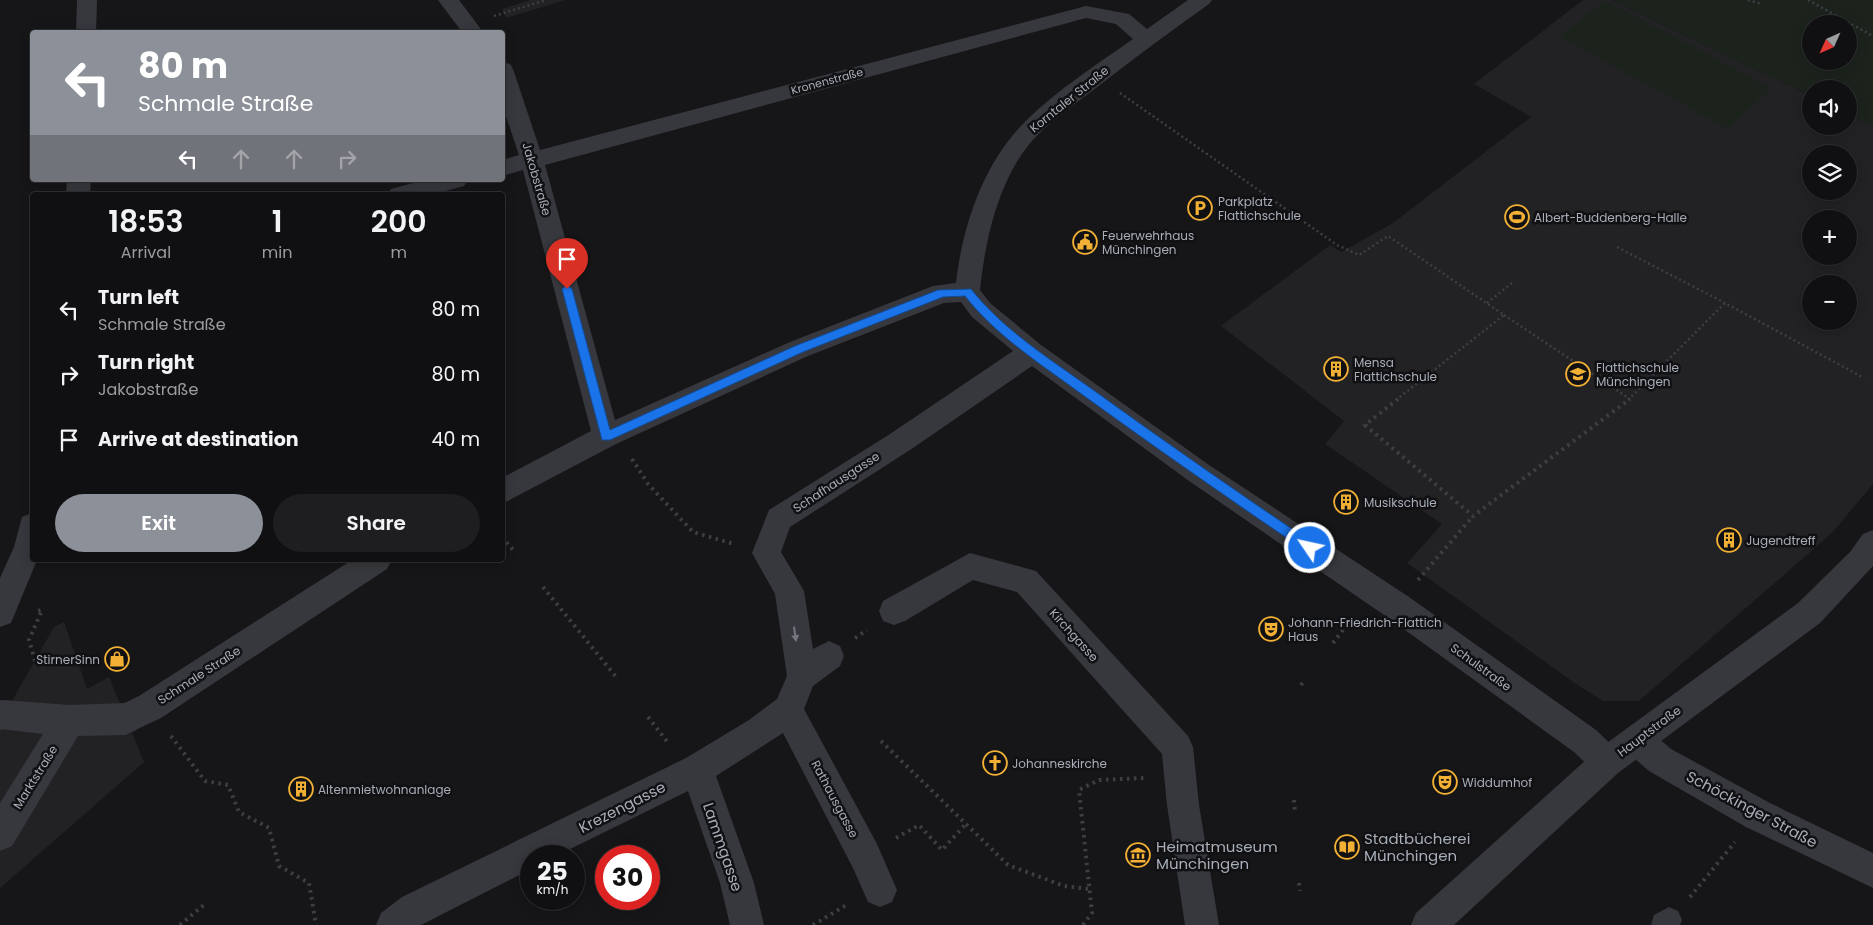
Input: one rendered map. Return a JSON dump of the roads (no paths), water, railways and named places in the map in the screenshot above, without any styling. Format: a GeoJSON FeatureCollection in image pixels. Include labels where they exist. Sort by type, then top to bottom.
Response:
{"type":"FeatureCollection","features":[{"type":"Feature","properties":{"kind":"street"},"geometry":{"type":"LineString","coordinates":[[86,30],[87,0]]}},
{"type":"Feature","properties":{"kind":"street"},"geometry":{"type":"LineString","coordinates":[[448,0],[471,30]]}},
{"type":"Feature","properties":{"kind":"street","name":"Korntaler Straße"},"geometry":{"type":"LineString","coordinates":[[967,292],[969,267],[990,197],[1006,161],[1034,124],[1146,38],[1202,0]]}},
{"type":"Feature","properties":{"kind":"street","name":"Kronenstraße"},"geometry":{"type":"LineString","coordinates":[[505,167],[1086,12],[1125,9],[1146,38]]}},
{"type":"Feature","properties":{"kind":"street","name":"Jakobstraße"},"geometry":{"type":"LineString","coordinates":[[505,78],[532,160],[611,435]]}},
{"type":"Feature","properties":{"kind":"street"},"geometry":{"type":"LineString","coordinates":[[410,192],[448,182]]}},
{"type":"Feature","properties":{"kind":"street"},"geometry":{"type":"LineString","coordinates":[[505,490],[611,435],[799,349],[942,293],[967,292]]}},
{"type":"Feature","properties":{"kind":"street","name":"Schulstraße"},"geometry":{"type":"LineString","coordinates":[[967,292],[982,310],[1032,352],[1199,473],[1398,608],[1585,741],[1606,762]]}},
{"type":"Feature","properties":{"kind":"street","name":"Schafhausgasse"},"geometry":{"type":"LineString","coordinates":[[802,676],[789,591],[766,554],[779,519],[900,442],[1032,352]]}},
{"type":"Feature","properties":{"kind":"street"},"geometry":{"type":"LineString","coordinates":[[0,613],[28,547],[30,536]]}},
{"type":"Feature","properties":{"kind":"street","name":"Hauptstraße"},"geometry":{"type":"LineString","coordinates":[[1428,925],[1606,762],[1809,613],[1860,561],[1873,544]]}},
{"type":"Feature","properties":{"kind":"street","name":"Schmale Straße"},"geometry":{"type":"LineString","coordinates":[[2,715],[69,721],[125,719],[150,707],[374,562]]}},
{"type":"Feature","properties":{"kind":"street","name":"Kirchgasse"},"geometry":{"type":"LineString","coordinates":[[894,611],[970,566],[1026,581],[1177,748],[1183,805],[1202,925]]}},
{"type":"Feature","properties":{"kind":"street"},"geometry":{"type":"LineString","coordinates":[[788,710],[802,676],[829,656]]}},
{"type":"Feature","properties":{"kind":"street","name":"Krezengasse"},"geometry":{"type":"LineString","coordinates":[[393,925],[414,909],[697,770],[760,731],[788,710]]}},
{"type":"Feature","properties":{"kind":"street","name":"Rathausgasse"},"geometry":{"type":"LineString","coordinates":[[788,710],[865,856],[880,890]]}},
{"type":"Feature","properties":{"kind":"street","name":"Marktstraße"},"geometry":{"type":"LineString","coordinates":[[0,834],[69,721]]}},
{"type":"Feature","properties":{"kind":"street","name":"Schöckinger Straße"},"geometry":{"type":"LineString","coordinates":[[1637,740],[1660,760],[1758,815],[1873,871]]}},
{"type":"Feature","properties":{"kind":"street","name":"Lammgasse"},"geometry":{"type":"LineString","coordinates":[[697,770],[737,883],[747,925]]}},
{"type":"Feature","properties":{"kind":"place","name":"Parkplatz Flattichschule"},"geometry":{"type":"Point","coordinates":[1200,208]}},
{"type":"Feature","properties":{"kind":"place","name":"Albert-Buddenberg-Halle"},"geometry":{"type":"Point","coordinates":[1517,217]}},
{"type":"Feature","properties":{"kind":"place","name":"Feuerwehrhaus Münchingen"},"geometry":{"type":"Point","coordinates":[1085,242]}},
{"type":"Feature","properties":{"kind":"place","name":"Mensa Flattichschule"},"geometry":{"type":"Point","coordinates":[1336,369]}},
{"type":"Feature","properties":{"kind":"place","name":"Flattichschule Münchingen"},"geometry":{"type":"Point","coordinates":[1578,374]}},
{"type":"Feature","properties":{"kind":"place","name":"Musikschule"},"geometry":{"type":"Point","coordinates":[1346,502]}},
{"type":"Feature","properties":{"kind":"place","name":"Jugendtreff"},"geometry":{"type":"Point","coordinates":[1729,540]}},
{"type":"Feature","properties":{"kind":"place","name":"Johann-Friedrich-Flattich Haus"},"geometry":{"type":"Point","coordinates":[1271,629]}},
{"type":"Feature","properties":{"kind":"place","name":"StirnerSinn"},"geometry":{"type":"Point","coordinates":[117,659]}},
{"type":"Feature","properties":{"kind":"place","name":"Johanneskirche"},"geometry":{"type":"Point","coordinates":[995,763]}},
{"type":"Feature","properties":{"kind":"place","name":"Widdumhof"},"geometry":{"type":"Point","coordinates":[1445,782]}},
{"type":"Feature","properties":{"kind":"place","name":"Altenmietwohnanlage"},"geometry":{"type":"Point","coordinates":[301,789]}},
{"type":"Feature","properties":{"kind":"place","name":"Stadtbücherei Münchingen"},"geometry":{"type":"Point","coordinates":[1347,847]}},
{"type":"Feature","properties":{"kind":"place","name":"Heimatmuseum Münchingen"},"geometry":{"type":"Point","coordinates":[1138,855]}}]}
